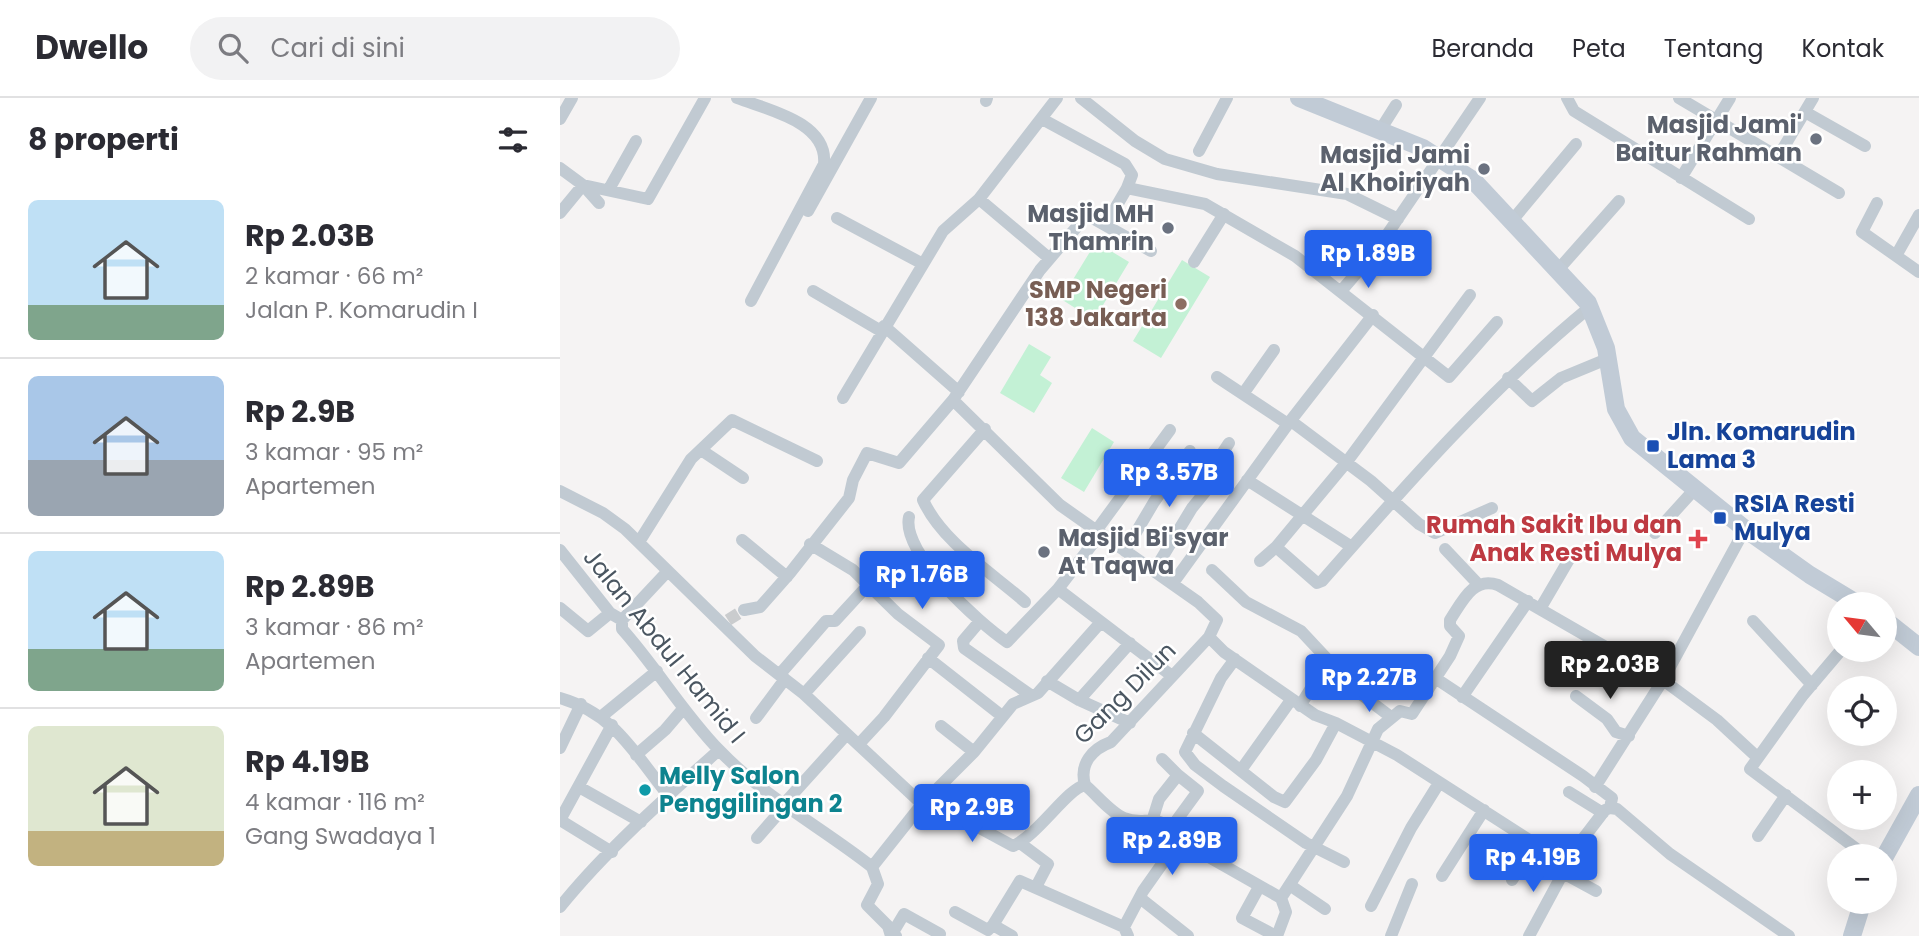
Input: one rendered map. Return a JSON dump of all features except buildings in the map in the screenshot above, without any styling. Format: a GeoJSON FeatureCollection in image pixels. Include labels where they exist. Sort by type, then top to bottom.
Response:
{"type":"FeatureCollection","features":[{"type":"Feature","properties":{"kind":"street"},"geometry":{"type":"LineString","coordinates":[[560,118],[572,98]]}},
{"type":"Feature","properties":{"kind":"street"},"geometry":{"type":"LineString","coordinates":[[583,185],[648,199],[705,98]]}},
{"type":"Feature","properties":{"kind":"street"},"geometry":{"type":"LineString","coordinates":[[737,98],[784,117],[814,133],[825,153],[824,164],[757,297],[871,98]]}},
{"type":"Feature","properties":{"kind":"street"},"geometry":{"type":"LineString","coordinates":[[843,398],[946,228],[979,199],[1057,98]]}},
{"type":"Feature","properties":{"kind":"street"},"geometry":{"type":"LineString","coordinates":[[1081,98],[1135,141],[1165,159],[1217,174],[1347,194],[1398,219]]}},
{"type":"Feature","properties":{"kind":"street"},"geometry":{"type":"LineString","coordinates":[[1199,151],[1227,98]]}},
{"type":"Feature","properties":{"kind":"street"},"geometry":{"type":"LineString","coordinates":[[1299,98],[1440,157],[1473,180],[1590,307],[1607,359],[1616,409],[1627,431],[1648,453],[1693,490],[1810,575],[1838,592]]}},
{"type":"Feature","properties":{"kind":"street"},"geometry":{"type":"LineString","coordinates":[[1342,290],[1378,248],[1480,98]]}},
{"type":"Feature","properties":{"kind":"street"},"geometry":{"type":"LineString","coordinates":[[1567,98],[1574,111],[1749,219]]}},
{"type":"Feature","properties":{"kind":"street"},"geometry":{"type":"LineString","coordinates":[[1679,98],[1839,193]]}},
{"type":"Feature","properties":{"kind":"street"},"geometry":{"type":"LineString","coordinates":[[1681,178],[1730,98]]}},
{"type":"Feature","properties":{"kind":"street"},"geometry":{"type":"LineString","coordinates":[[1778,158],[1813,98]]}},
{"type":"Feature","properties":{"kind":"street"},"geometry":{"type":"LineString","coordinates":[[1379,132],[1396,105]]}},
{"type":"Feature","properties":{"kind":"street"},"geometry":{"type":"LineString","coordinates":[[1805,112],[1865,146]]}},
{"type":"Feature","properties":{"kind":"street"},"geometry":{"type":"LineString","coordinates":[[1042,119],[1125,164],[1132,175],[1106,224]]}},
{"type":"Feature","properties":{"kind":"street"},"geometry":{"type":"LineString","coordinates":[[609,189],[636,141]]}},
{"type":"Feature","properties":{"kind":"street"},"geometry":{"type":"LineString","coordinates":[[1510,222],[1576,144]]}},
{"type":"Feature","properties":{"kind":"street"},"geometry":{"type":"LineString","coordinates":[[560,168],[583,185],[599,203]]}},
{"type":"Feature","properties":{"kind":"street"},"geometry":{"type":"LineString","coordinates":[[560,213],[583,185]]}},
{"type":"Feature","properties":{"kind":"street"},"geometry":{"type":"LineString","coordinates":[[1127,188],[1205,204],[1224,214],[1295,256],[1342,290],[1451,378],[1497,322]]}},
{"type":"Feature","properties":{"kind":"street"},"geometry":{"type":"LineString","coordinates":[[979,199],[1049,258]]}},
{"type":"Feature","properties":{"kind":"street"},"geometry":{"type":"LineString","coordinates":[[1557,271],[1619,201]]}},
{"type":"Feature","properties":{"kind":"street"},"geometry":{"type":"LineString","coordinates":[[1877,203],[1861,229],[1919,272]]}},
{"type":"Feature","properties":{"kind":"street"},"geometry":{"type":"LineString","coordinates":[[1194,262],[1224,214]]}},
{"type":"Feature","properties":{"kind":"street"},"geometry":{"type":"LineString","coordinates":[[744,610],[760,607],[849,498],[853,480],[867,453],[899,463],[956,396],[1049,258],[1087,215],[1151,251]]}},
{"type":"Feature","properties":{"kind":"street"},"geometry":{"type":"LineString","coordinates":[[1897,254],[1919,215]]}},
{"type":"Feature","properties":{"kind":"street"},"geometry":{"type":"LineString","coordinates":[[837,218],[923,264]]}},
{"type":"Feature","properties":{"kind":"street"},"geometry":{"type":"LineString","coordinates":[[813,291],[883,328],[956,396],[1060,505],[1173,583],[1289,423],[1373,315]]}},
{"type":"Feature","properties":{"kind":"street"},"geometry":{"type":"LineString","coordinates":[[1260,561],[1276,547],[1346,463],[1470,295]]}},
{"type":"Feature","properties":{"kind":"street"},"geometry":{"type":"LineString","coordinates":[[1276,547],[1317,583],[1322,581],[1429,458],[1508,378],[1590,307]]}},
{"type":"Feature","properties":{"kind":"street"},"geometry":{"type":"LineString","coordinates":[[1243,394],[1274,350]]}},
{"type":"Feature","properties":{"kind":"street"},"geometry":{"type":"LineString","coordinates":[[1508,378],[1532,401],[1561,378],[1607,359]]}},
{"type":"Feature","properties":{"kind":"street"},"geometry":{"type":"LineString","coordinates":[[1217,377],[1346,463],[1419,524],[1438,534],[1492,508]]}},
{"type":"Feature","properties":{"kind":"street"},"geometry":{"type":"LineString","coordinates":[[639,542],[691,459],[732,420],[817,461]]}},
{"type":"Feature","properties":{"kind":"street"},"geometry":{"type":"LineString","coordinates":[[985,429],[923,500],[927,510],[956,542],[1025,602]]}},
{"type":"Feature","properties":{"kind":"street"},"geometry":{"type":"LineString","coordinates":[[909,517],[908,527],[921,556],[980,621],[1005,641],[1010,641],[1058,589],[1170,430]]}},
{"type":"Feature","properties":{"kind":"street"},"geometry":{"type":"LineString","coordinates":[[1154,571],[1192,508],[1214,481],[1212,469],[1229,443]]}},
{"type":"Feature","properties":{"kind":"street"},"geometry":{"type":"LineString","coordinates":[[701,450],[743,478]]}},
{"type":"Feature","properties":{"kind":"street"},"geometry":{"type":"LineString","coordinates":[[1125,551],[1154,502],[1190,452]]}},
{"type":"Feature","properties":{"kind":"street"},"geometry":{"type":"LineString","coordinates":[[1247,480],[1352,547]]}},
{"type":"Feature","properties":{"kind":"street"},"geometry":{"type":"LineString","coordinates":[[1655,533],[1693,490]]}},
{"type":"Feature","properties":{"kind":"street"},"geometry":{"type":"LineString","coordinates":[[560,491],[603,513],[639,542],[667,572],[726,622],[755,656],[804,694],[922,804]]}},
{"type":"Feature","properties":{"kind":"street"},"geometry":{"type":"LineString","coordinates":[[1595,787],[1663,680],[1745,529]]}},
{"type":"Feature","properties":{"kind":"street"},"geometry":{"type":"LineString","coordinates":[[743,540],[786,577]]}},
{"type":"Feature","properties":{"kind":"street"},"geometry":{"type":"LineString","coordinates":[[810,544],[853,570],[898,614],[939,645],[890,710],[859,744]]}},
{"type":"Feature","properties":{"kind":"street"},"geometry":{"type":"LineString","coordinates":[[1445,549],[1478,584]]}},
{"type":"Feature","properties":{"kind":"street","name":"Jalan Abdul Hamid I"},"geometry":{"type":"LineString","coordinates":[[560,550],[610,613],[622,620],[622,629],[657,671],[683,709],[719,750],[783,806],[821,828],[872,867]]}},
{"type":"Feature","properties":{"kind":"street"},"geometry":{"type":"LineString","coordinates":[[1540,609],[1571,556]]}},
{"type":"Feature","properties":{"kind":"street"},"geometry":{"type":"LineString","coordinates":[[1212,570],[1246,602],[1301,631],[1359,692],[1391,717]]}},
{"type":"Feature","properties":{"kind":"street"},"geometry":{"type":"LineString","coordinates":[[622,620],[667,572]]}},
{"type":"Feature","properties":{"kind":"street"},"geometry":{"type":"LineString","coordinates":[[1281,898],[1291,887],[1357,777],[1378,729],[1403,710],[1412,713],[1458,642],[1459,636],[1450,626],[1450,620],[1478,584],[1488,581],[1528,601],[1663,680],[1757,757]]}},
{"type":"Feature","properties":{"kind":"street","name":"Gang Dilun"},"geometry":{"type":"LineString","coordinates":[[1085,785],[1085,763],[1097,747],[1111,742],[1130,723],[1209,637],[1217,623],[1198,602],[1173,583]]}},
{"type":"Feature","properties":{"kind":"street"},"geometry":{"type":"LineString","coordinates":[[756,718],[782,676],[825,621],[835,621],[869,584]]}},
{"type":"Feature","properties":{"kind":"street"},"geometry":{"type":"LineString","coordinates":[[1058,589],[1172,676]]}},
{"type":"Feature","properties":{"kind":"street"},"geometry":{"type":"LineString","coordinates":[[1462,697],[1528,601]]}},
{"type":"Feature","properties":{"kind":"street"},"geometry":{"type":"LineString","coordinates":[[560,608],[588,631],[610,613]]}},
{"type":"Feature","properties":{"kind":"street"},"geometry":{"type":"LineString","coordinates":[[980,621],[963,641],[964,648],[1029,694]]}},
{"type":"Feature","properties":{"kind":"street"},"geometry":{"type":"LineString","coordinates":[[1753,621],[1812,685]]}},
{"type":"Feature","properties":{"kind":"street"},"geometry":{"type":"LineString","coordinates":[[893,935],[888,926],[868,908],[868,902],[878,884],[872,867],[922,804],[974,752],[1002,716],[1029,694],[1038,693],[1101,622]]}},
{"type":"Feature","properties":{"kind":"street"},"geometry":{"type":"LineString","coordinates":[[1897,630],[1919,647]]}},
{"type":"Feature","properties":{"kind":"street"},"geometry":{"type":"LineString","coordinates":[[804,694],[860,632]]}},
{"type":"Feature","properties":{"kind":"street"},"geometry":{"type":"LineString","coordinates":[[1209,637],[1296,703],[1397,755],[1535,844],[1596,891]]}},
{"type":"Feature","properties":{"kind":"street"},"geometry":{"type":"LineString","coordinates":[[1079,700],[1130,643]]}},
{"type":"Feature","properties":{"kind":"street"},"geometry":{"type":"LineString","coordinates":[[928,657],[1002,716]]}},
{"type":"Feature","properties":{"kind":"street"},"geometry":{"type":"LineString","coordinates":[[1235,659],[1221,678],[1185,752],[1195,765],[1306,843],[1344,862]]}},
{"type":"Feature","properties":{"kind":"street"},"geometry":{"type":"LineString","coordinates":[[1831,662],[1750,769],[1850,844]]}},
{"type":"Feature","properties":{"kind":"street"},"geometry":{"type":"LineString","coordinates":[[612,852],[560,820],[579,787],[607,720],[657,671]]}},
{"type":"Feature","properties":{"kind":"street"},"geometry":{"type":"LineString","coordinates":[[1241,770],[1318,677]]}},
{"type":"Feature","properties":{"kind":"street"},"geometry":{"type":"LineString","coordinates":[[1434,678],[1612,798],[1607,810],[1564,866],[1529,936]]}},
{"type":"Feature","properties":{"kind":"street"},"geometry":{"type":"LineString","coordinates":[[1047,681],[1079,700],[1130,723]]}},
{"type":"Feature","properties":{"kind":"street"},"geometry":{"type":"LineString","coordinates":[[1576,696],[1608,719],[1616,732],[1629,736]]}},
{"type":"Feature","properties":{"kind":"street"},"geometry":{"type":"LineString","coordinates":[[560,698],[581,704],[607,720],[668,795]]}},
{"type":"Feature","properties":{"kind":"street"},"geometry":{"type":"LineString","coordinates":[[560,748],[581,704]]}},
{"type":"Feature","properties":{"kind":"street"},"geometry":{"type":"LineString","coordinates":[[636,755],[683,709]]}},
{"type":"Feature","properties":{"kind":"street"},"geometry":{"type":"LineString","coordinates":[[1193,733],[1274,797],[1287,802],[1326,745],[1336,723]]}},
{"type":"Feature","properties":{"kind":"street"},"geometry":{"type":"LineString","coordinates":[[941,726],[974,752]]}},
{"type":"Feature","properties":{"kind":"street"},"geometry":{"type":"LineString","coordinates":[[757,838],[847,734]]}},
{"type":"Feature","properties":{"kind":"street"},"geometry":{"type":"LineString","coordinates":[[560,907],[583,879],[668,795],[719,750]]}},
{"type":"Feature","properties":{"kind":"street"},"geometry":{"type":"LineString","coordinates":[[1162,759],[1198,791],[1171,828]]}},
{"type":"Feature","properties":{"kind":"street"},"geometry":{"type":"LineString","coordinates":[[1153,818],[1159,799],[1178,775]]}},
{"type":"Feature","properties":{"kind":"street"},"geometry":{"type":"LineString","coordinates":[[1371,906],[1399,850],[1439,783]]}},
{"type":"Feature","properties":{"kind":"street"},"geometry":{"type":"LineString","coordinates":[[934,791],[989,836],[1013,846],[1043,824],[1076,788],[1085,785],[1124,818],[1153,818],[1171,828],[1179,840],[1281,898],[1286,912],[1277,936],[1241,918],[1259,887]]}},
{"type":"Feature","properties":{"kind":"street"},"geometry":{"type":"LineString","coordinates":[[579,787],[641,822]]}},
{"type":"Feature","properties":{"kind":"street"},"geometry":{"type":"LineString","coordinates":[[1569,792],[1607,810],[1617,809],[1670,854],[1789,936]]}},
{"type":"Feature","properties":{"kind":"street"},"geometry":{"type":"LineString","coordinates":[[1758,836],[1786,795]]}},
{"type":"Feature","properties":{"kind":"street"},"geometry":{"type":"LineString","coordinates":[[1892,844],[1919,795]]}},
{"type":"Feature","properties":{"kind":"street"},"geometry":{"type":"LineString","coordinates":[[1443,876],[1484,810]]}},
{"type":"Feature","properties":{"kind":"street"},"geometry":{"type":"LineString","coordinates":[[955,912],[988,930],[1019,881],[1126,931],[1139,898],[1179,840]]}},
{"type":"Feature","properties":{"kind":"street"},"geometry":{"type":"LineString","coordinates":[[1020,843],[1048,864],[1036,887]]}},
{"type":"Feature","properties":{"kind":"street"},"geometry":{"type":"LineString","coordinates":[[1512,880],[1535,844]]}},
{"type":"Feature","properties":{"kind":"street"},"geometry":{"type":"LineString","coordinates":[[1391,936],[1412,884]]}},
{"type":"Feature","properties":{"kind":"street"},"geometry":{"type":"LineString","coordinates":[[1291,887],[1325,909]]}},
{"type":"Feature","properties":{"kind":"street"},"geometry":{"type":"LineString","coordinates":[[1139,898],[1188,936]]}},
{"type":"Feature","properties":{"kind":"street"},"geometry":{"type":"LineString","coordinates":[[893,935],[904,914],[940,934]]}},
{"type":"Feature","properties":{"kind":"street"},"geometry":{"type":"LineString","coordinates":[[1852,936],[1859,914]]}},
{"type":"Feature","properties":{"kind":"street"},"geometry":{"type":"LineString","coordinates":[[993,925],[1012,936]]}},
{"type":"Feature","properties":{"kind":"green space"},"geometry":{"type":"Polygon","coordinates":[[[1096,242],[1129,262],[1094,320],[1061,299],[1096,242]]]}},
{"type":"Feature","properties":{"kind":"green space"},"geometry":{"type":"Polygon","coordinates":[[[1182,260],[1210,277],[1161,358],[1133,341],[1182,260]]]}},
{"type":"Feature","properties":{"kind":"green space"},"geometry":{"type":"Polygon","coordinates":[[[1029,344],[1051,357],[1040,375],[1052,383],[1034,413],[1000,393],[1029,344]]]}},
{"type":"Feature","properties":{"kind":"green space"},"geometry":{"type":"Polygon","coordinates":[[[1092,428],[1114,442],[1084,492],[1061,478],[1092,428]]]}},
{"type":"Feature","properties":{"kind":"tunnel"},"geometry":{"type":"LineString","coordinates":[[728,620],[744,610]]}},
{"type":"Feature","properties":{"kind":"place","name":"Masjid Jami' Baitur Rahman"},"geometry":{"type":"Point","coordinates":[1816,139]}},
{"type":"Feature","properties":{"kind":"place","name":"Masjid Jami Al Khoiriyah"},"geometry":{"type":"Point","coordinates":[1484,169]}},
{"type":"Feature","properties":{"kind":"place","name":"Masjid MH Thamrin"},"geometry":{"type":"Point","coordinates":[1168,228]}},
{"type":"Feature","properties":{"kind":"place","name":"SMP Negeri 138 Jakarta"},"geometry":{"type":"Point","coordinates":[1181,304]}},
{"type":"Feature","properties":{"kind":"place","name":"Jln. Komarudin Lama 3"},"geometry":{"type":"Point","coordinates":[1653,446]}},
{"type":"Feature","properties":{"kind":"place","name":"RSIA Resti Mulya"},"geometry":{"type":"Point","coordinates":[1720,518]}},
{"type":"Feature","properties":{"kind":"place","name":"Rumah Sakit Ibu dan Anak Resti Mulya"},"geometry":{"type":"Point","coordinates":[1698,539]}},
{"type":"Feature","properties":{"kind":"place","name":"Masjid Bi'syar At Taqwa"},"geometry":{"type":"Point","coordinates":[1044,552]}},
{"type":"Feature","properties":{"kind":"place","name":"Melly Salon Penggilingan 2"},"geometry":{"type":"Point","coordinates":[645,790]}}]}
